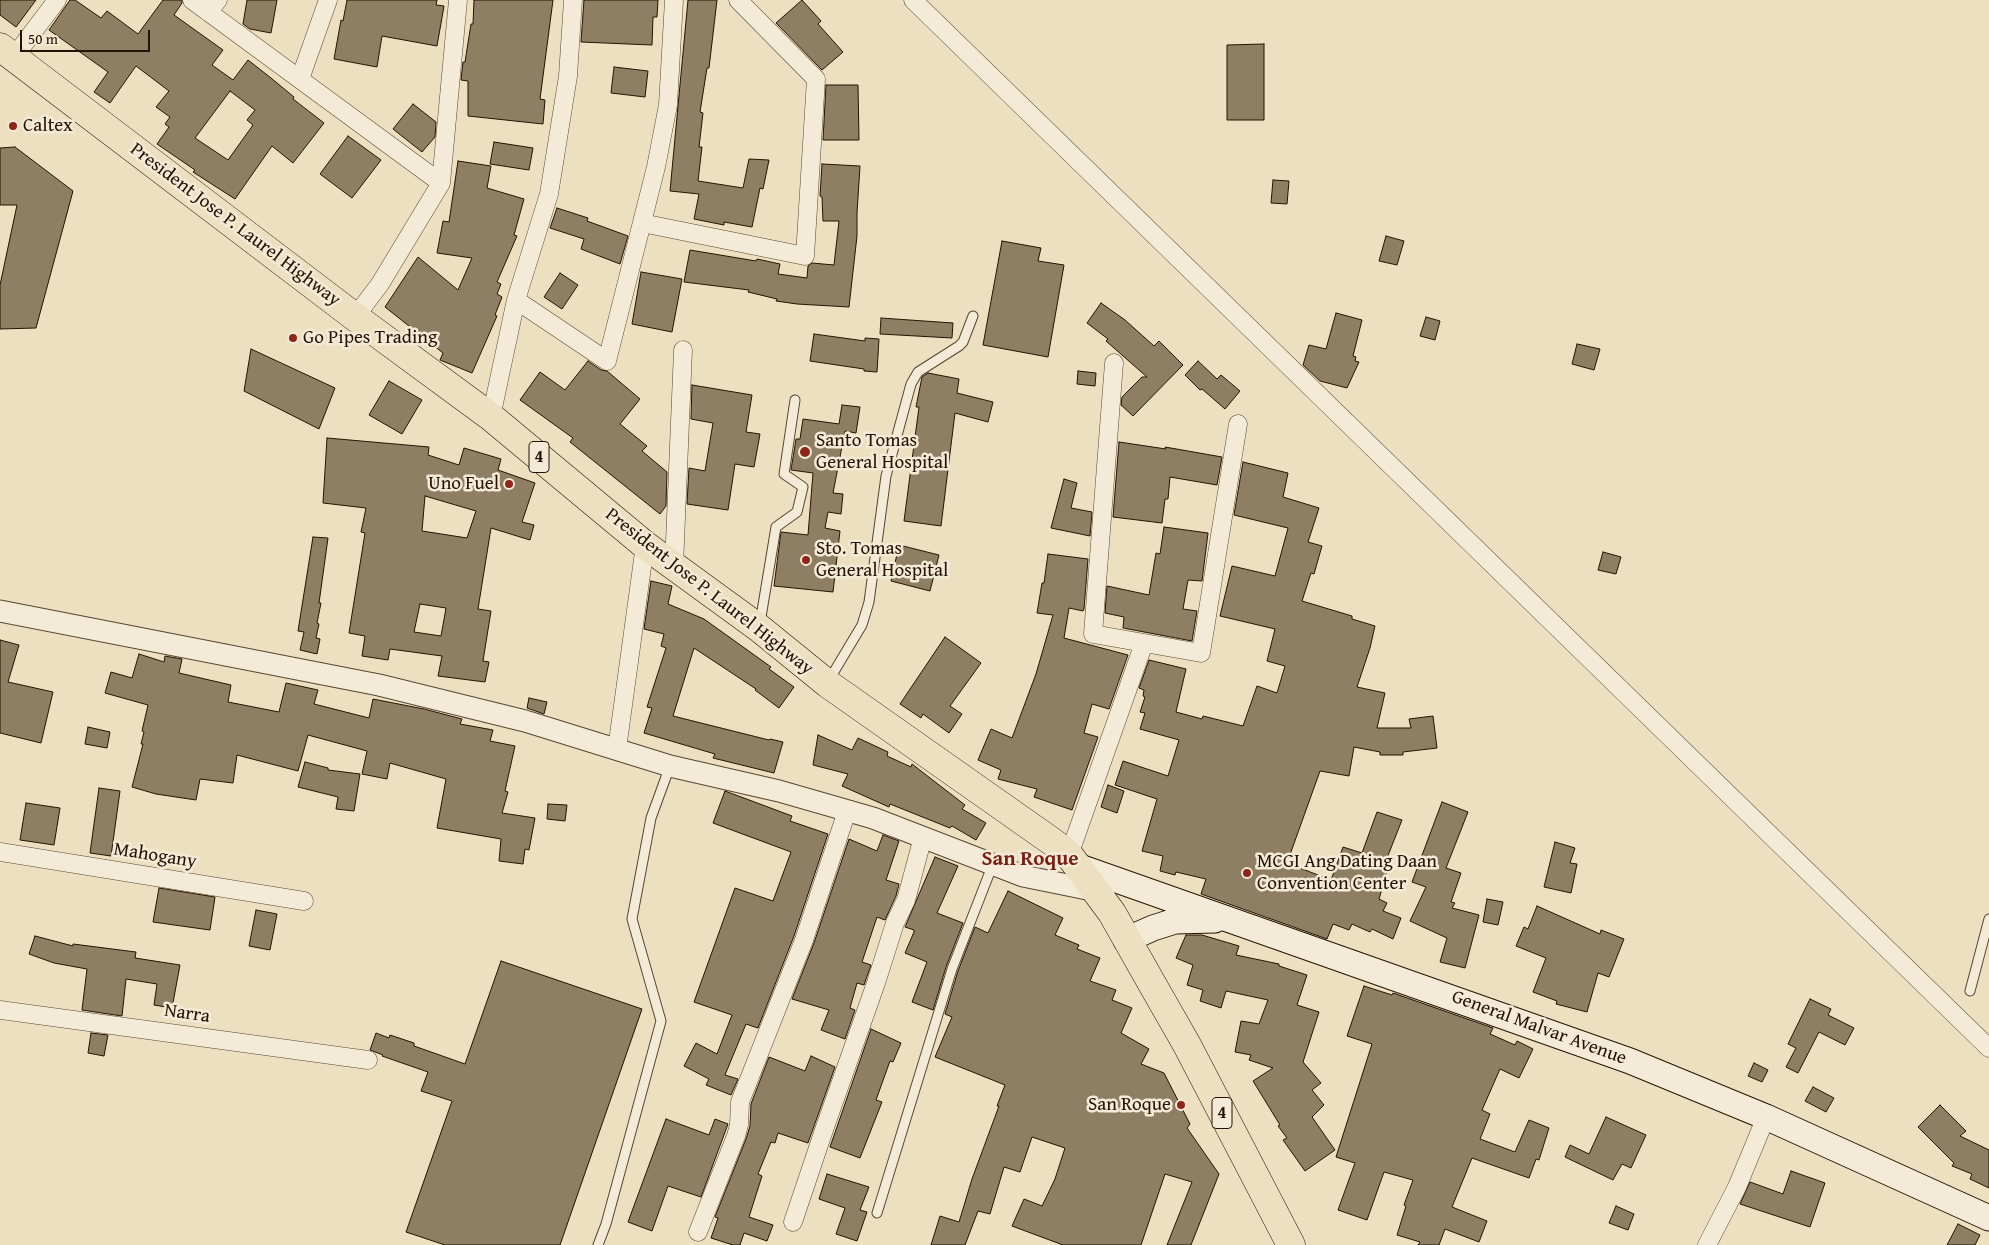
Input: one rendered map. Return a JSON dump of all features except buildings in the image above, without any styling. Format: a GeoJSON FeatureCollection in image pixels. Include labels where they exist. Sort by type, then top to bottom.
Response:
{"type":"FeatureCollection","features":[{"type":"Feature","properties":{"kind":"highway","name":"President Jose P. Laurel Highway"},"geometry":{"type":"LineString","coordinates":[[7,52],[355,317],[491,417],[645,545],[759,628],[828,684],[1054,843],[1073,861],[1112,913],[1187,1045],[1291,1245]]}},
{"type":"Feature","properties":{"kind":"main road","name":"General Malvar Avenue"},"geometry":{"type":"LineString","coordinates":[[1073,861],[1229,919],[1630,1061],[1766,1117],[1989,1218]]}},
{"type":"Feature","properties":{"kind":"main road"},"geometry":{"type":"LineString","coordinates":[[1126,940],[1175,921],[1229,919]]}},
{"type":"Feature","properties":{"kind":"street"},"geometry":{"type":"LineString","coordinates":[[7,52],[57,0]]}},
{"type":"Feature","properties":{"kind":"street"},"geometry":{"type":"LineString","coordinates":[[192,0],[213,6],[300,79],[441,183]]}},
{"type":"Feature","properties":{"kind":"street"},"geometry":{"type":"LineString","coordinates":[[300,79],[328,0]]}},
{"type":"Feature","properties":{"kind":"street"},"geometry":{"type":"LineString","coordinates":[[355,317],[380,284],[441,183],[458,0]]}},
{"type":"Feature","properties":{"kind":"street"},"geometry":{"type":"LineString","coordinates":[[491,417],[516,300],[549,194],[568,76],[573,0]]}},
{"type":"Feature","properties":{"kind":"street"},"geometry":{"type":"LineString","coordinates":[[516,300],[607,361],[656,167],[668,105],[674,0]]}},
{"type":"Feature","properties":{"kind":"street"},"geometry":{"type":"LineString","coordinates":[[642,223],[805,256],[816,78],[738,0]]}},
{"type":"Feature","properties":{"kind":"street"},"geometry":{"type":"LineString","coordinates":[[913,0],[1989,1048]]}},
{"type":"Feature","properties":{"kind":"street"},"geometry":{"type":"LineString","coordinates":[[674,566],[683,350]]}},
{"type":"Feature","properties":{"kind":"street"},"geometry":{"type":"LineString","coordinates":[[1114,363],[1093,634],[1201,653],[1238,424]]}},
{"type":"Feature","properties":{"kind":"street"},"geometry":{"type":"LineString","coordinates":[[617,749],[645,545]]}},
{"type":"Feature","properties":{"kind":"street"},"geometry":{"type":"LineString","coordinates":[[0,611],[379,685],[525,721],[670,766],[778,791],[847,811],[923,837],[1023,876],[1096,891]]}},
{"type":"Feature","properties":{"kind":"street"},"geometry":{"type":"LineString","coordinates":[[1073,861],[1144,643]]}},
{"type":"Feature","properties":{"kind":"street"},"geometry":{"type":"LineString","coordinates":[[698,1232],[736,1136],[739,1125],[740,1102],[804,940],[847,811]]}},
{"type":"Feature","properties":{"kind":"street"},"geometry":{"type":"LineString","coordinates":[[793,1222],[876,984],[895,923],[906,900],[923,837]]}},
{"type":"Feature","properties":{"kind":"street","name":"Mahogany"},"geometry":{"type":"LineString","coordinates":[[0,852],[304,901]]}},
{"type":"Feature","properties":{"kind":"street","name":"Narra"},"geometry":{"type":"LineString","coordinates":[[0,1010],[368,1060]]}},
{"type":"Feature","properties":{"kind":"street"},"geometry":{"type":"LineString","coordinates":[[1707,1245],[1737,1187],[1766,1117]]}},
{"type":"Feature","properties":{"kind":"lane"},"geometry":{"type":"LineString","coordinates":[[828,684],[862,626],[870,602],[886,476],[911,384],[918,372],[963,342],[973,316]]}},
{"type":"Feature","properties":{"kind":"lane"},"geometry":{"type":"LineString","coordinates":[[759,628],[776,527],[797,512],[803,487],[784,474],[795,400]]}},
{"type":"Feature","properties":{"kind":"lane"},"geometry":{"type":"LineString","coordinates":[[598,1245],[606,1224],[661,1021],[632,919],[651,818],[670,766]]}},
{"type":"Feature","properties":{"kind":"lane"},"geometry":{"type":"LineString","coordinates":[[877,1213],[952,969],[993,864]]}},
{"type":"Feature","properties":{"kind":"lane"},"geometry":{"type":"LineString","coordinates":[[1970,991],[1989,918]]}},
{"type":"Feature","properties":{"kind":"place","name":"Caltex"},"geometry":{"type":"Point","coordinates":[13,126]}},
{"type":"Feature","properties":{"kind":"place","name":"Go Pipes Trading"},"geometry":{"type":"Point","coordinates":[293,338]}},
{"type":"Feature","properties":{"kind":"place","name":"Santo Tomas General Hospital"},"geometry":{"type":"Point","coordinates":[805,452]}},
{"type":"Feature","properties":{"kind":"place","name":"Uno Fuel"},"geometry":{"type":"Point","coordinates":[509,484]}},
{"type":"Feature","properties":{"kind":"place","name":"Sto. Tomas General Hospital"},"geometry":{"type":"Point","coordinates":[806,560]}},
{"type":"Feature","properties":{"kind":"place","name":"MCGI Ang Dating Daan Convention Center"},"geometry":{"type":"Point","coordinates":[1247,873]}},
{"type":"Feature","properties":{"kind":"place","name":"San Roque"},"geometry":{"type":"Point","coordinates":[1181,1105]}},
{"type":"Feature","properties":{"kind":"district","name":"San Roque"},"geometry":{"type":"Point","coordinates":[1030,860]}}]}
